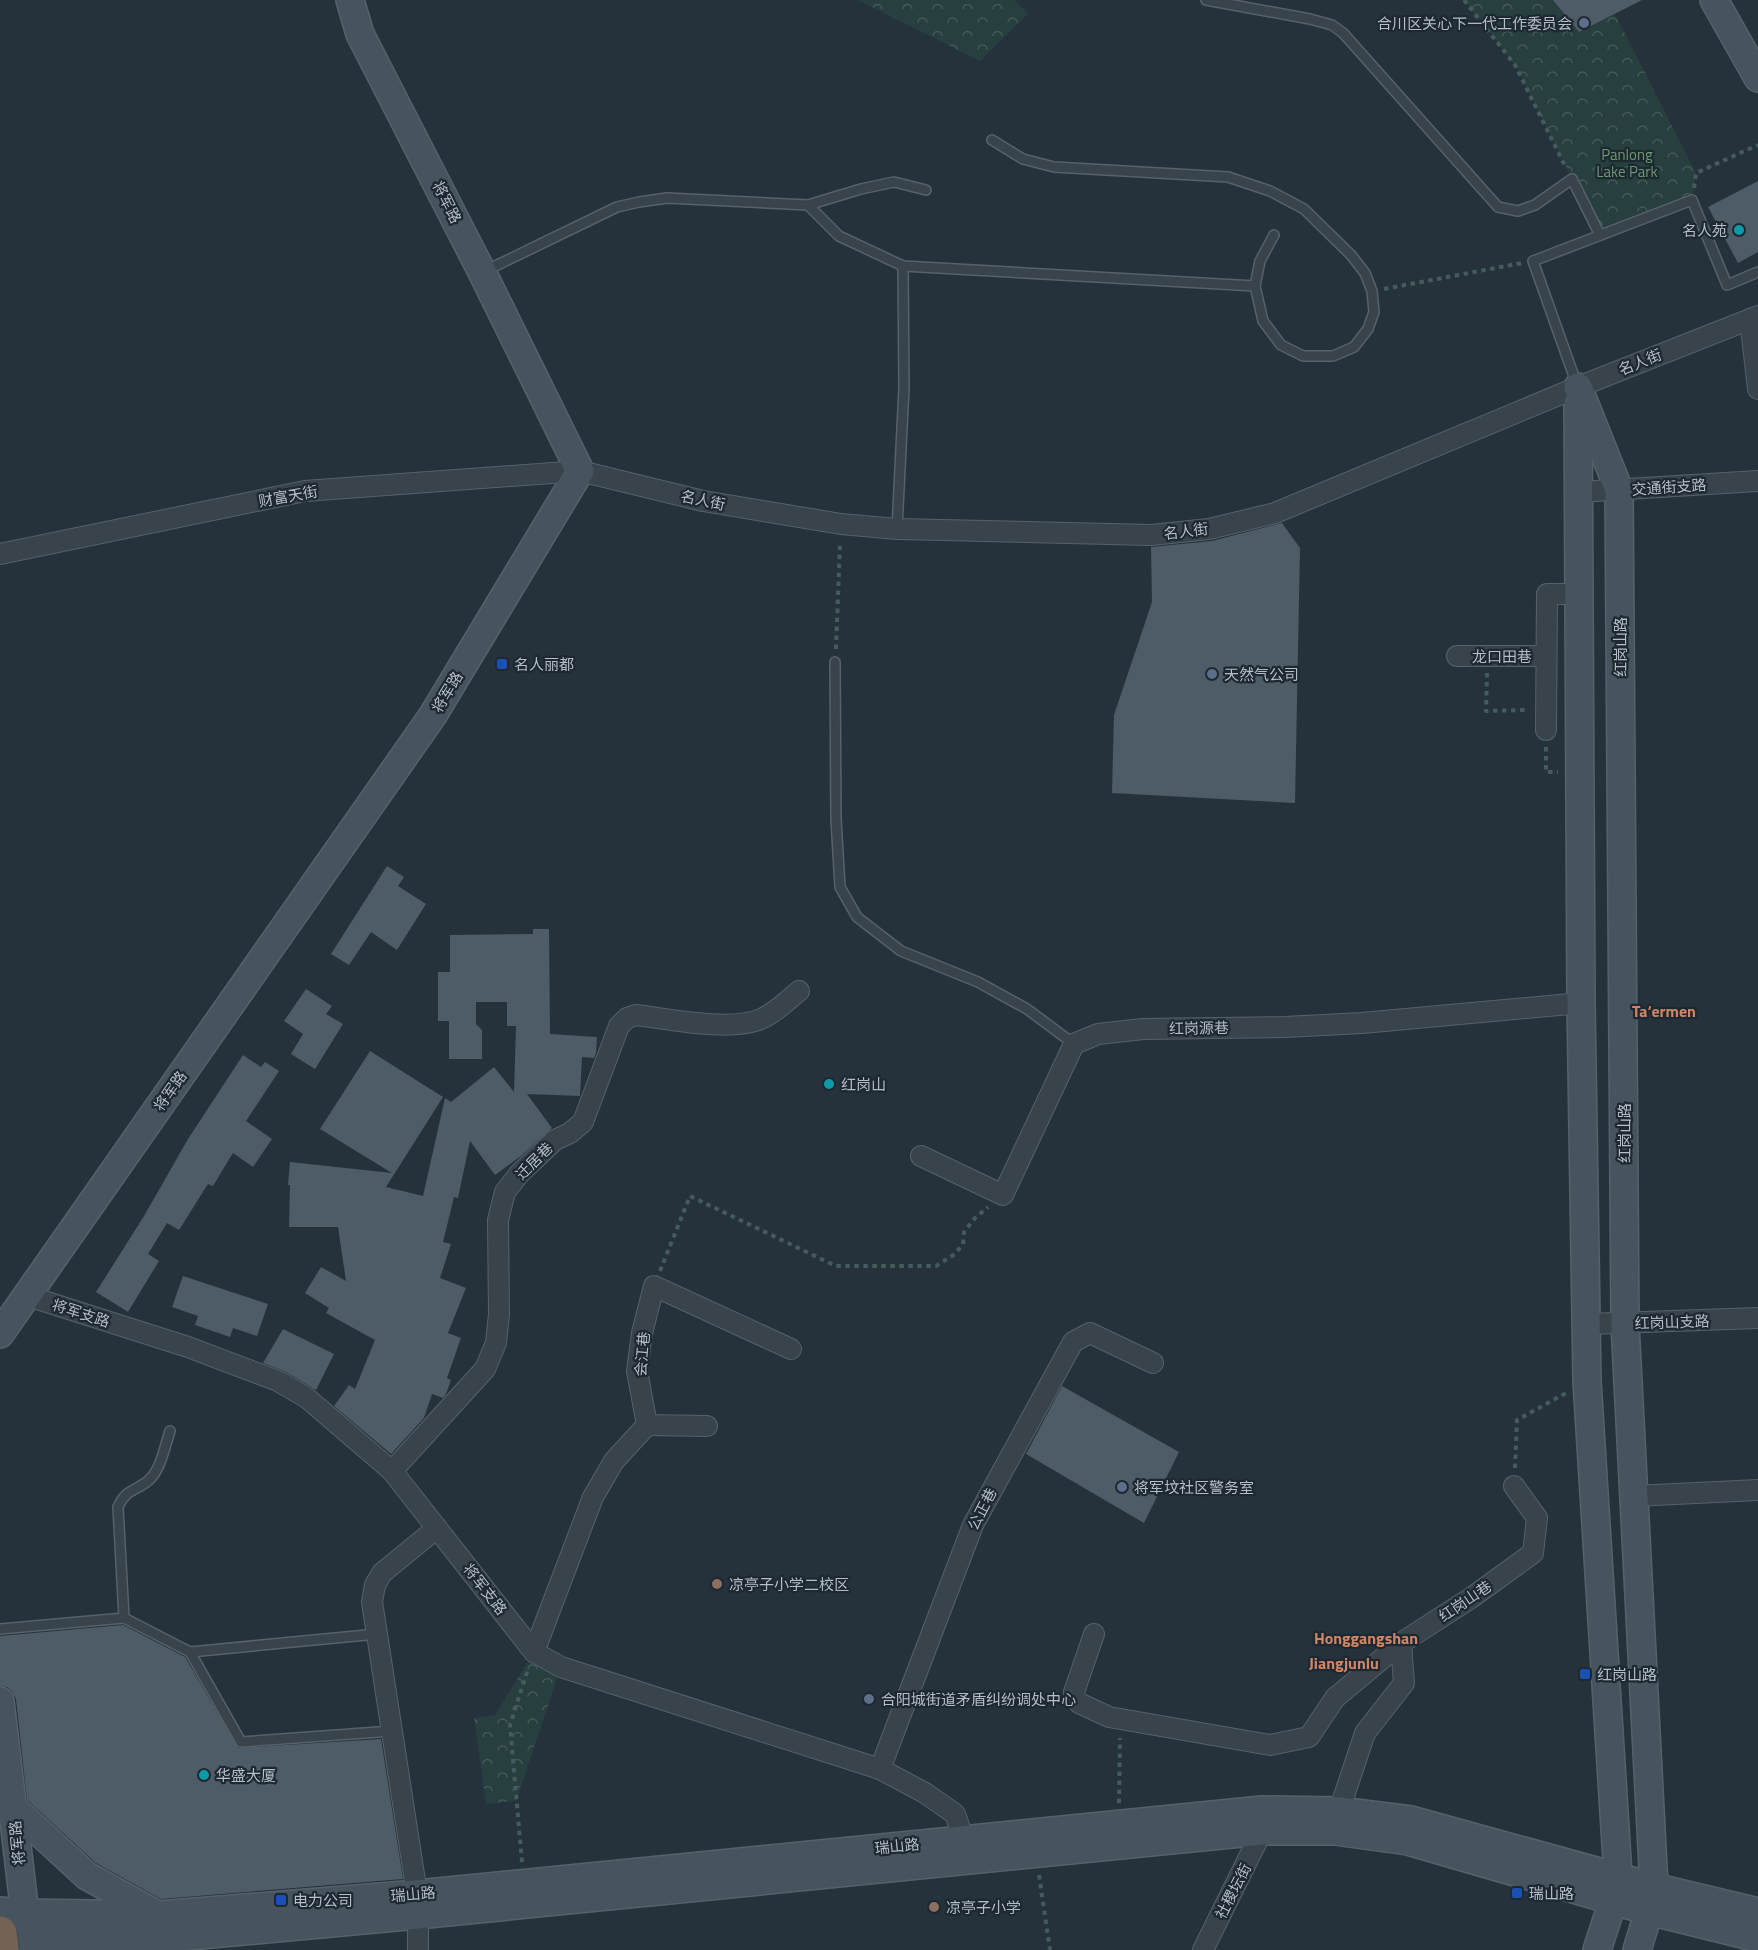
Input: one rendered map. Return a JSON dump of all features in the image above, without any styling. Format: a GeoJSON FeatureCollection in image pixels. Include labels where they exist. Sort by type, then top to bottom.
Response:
{"type":"FeatureCollection","features":[{"type":"Feature","properties":{"kind":"main road"},"geometry":{"type":"LineString","coordinates":[[338,0],[360,34]]}},
{"type":"Feature","properties":{"kind":"main road","name":"将军路"},"geometry":{"type":"LineString","coordinates":[[0,1334],[433,715],[580,471],[482,272],[360,34],[350,0]]}},
{"type":"Feature","properties":{"kind":"main road"},"geometry":{"type":"LineString","coordinates":[[1714,0],[1758,78]]}},
{"type":"Feature","properties":{"kind":"main road","name":"红岗山路"},"geometry":{"type":"LineString","coordinates":[[1578,387],[1619,490],[1625,1324],[1652,1899]]}},
{"type":"Feature","properties":{"kind":"main road","name":"红岗山路"},"geometry":{"type":"LineString","coordinates":[[1578,387],[1581,1003],[1587,1381],[1615,1888]]}},
{"type":"Feature","properties":{"kind":"main road","name":"将军路"},"geometry":{"type":"LineString","coordinates":[[0,1701],[13,1808],[14,1933]]}},
{"type":"Feature","properties":{"kind":"main road"},"geometry":{"type":"LineString","coordinates":[[13,1808],[153,1935]]}},
{"type":"Feature","properties":{"kind":"main road","name":"瑞山路"},"geometry":{"type":"LineString","coordinates":[[417,1905],[524,1883],[1262,1810],[1339,1810],[1411,1820],[1652,1899],[1758,1938]]}},
{"type":"Feature","properties":{"kind":"main road","name":"瑞山路"},"geometry":{"type":"LineString","coordinates":[[0,1938],[14,1933],[153,1935],[417,1905],[1036,1853],[1262,1831],[1335,1831],[1408,1841],[1615,1888]]}},
{"type":"Feature","properties":{"kind":"main road"},"geometry":{"type":"LineString","coordinates":[[1598,1950],[1615,1888]]}},
{"type":"Feature","properties":{"kind":"main road"},"geometry":{"type":"LineString","coordinates":[[1637,1950],[1652,1899]]}},
{"type":"Feature","properties":{"kind":"main road","name":"瑞山路"},"geometry":{"type":"LineString","coordinates":[[1652,1899],[1758,1912]]}},
{"type":"Feature","properties":{"kind":"street","name":"名人街"},"geometry":{"type":"LineString","coordinates":[[580,471],[703,501],[841,524],[897,529],[1151,536],[1209,529],[1275,513],[1578,387],[1754,318]]}},
{"type":"Feature","properties":{"kind":"street"},"geometry":{"type":"LineString","coordinates":[[1754,318],[1758,389]]}},
{"type":"Feature","properties":{"kind":"street","name":"财富天街"},"geometry":{"type":"LineString","coordinates":[[0,554],[305,491],[580,471]]}},
{"type":"Feature","properties":{"kind":"street","name":"交通街支路"},"geometry":{"type":"LineString","coordinates":[[1579,492],[1758,481]]}},
{"type":"Feature","properties":{"kind":"street","name":"龙口田巷"},"geometry":{"type":"LineString","coordinates":[[1546,720],[1547,594],[1580,594]]}},
{"type":"Feature","properties":{"kind":"street","name":"龙口田巷"},"geometry":{"type":"LineString","coordinates":[[1457,656],[1546,656]]}},
{"type":"Feature","properties":{"kind":"street","name":"迁居巷"},"geometry":{"type":"LineString","coordinates":[[392,1471],[485,1369],[496,1343],[499,1314],[498,1220],[505,1192],[519,1174],[555,1140],[570,1133],[583,1122],[619,1026],[627,1018],[636,1015],[741,1024],[762,1018],[799,991]]}},
{"type":"Feature","properties":{"kind":"street","name":"红岗源巷"},"geometry":{"type":"LineString","coordinates":[[1074,1044],[1098,1034],[1143,1029],[1286,1027],[1362,1023],[1581,1003]]}},
{"type":"Feature","properties":{"kind":"street"},"geometry":{"type":"LineString","coordinates":[[921,1156],[1002,1195],[1074,1044]]}},
{"type":"Feature","properties":{"kind":"street"},"geometry":{"type":"LineString","coordinates":[[654,1286],[791,1349]]}},
{"type":"Feature","properties":{"kind":"street","name":"会江巷"},"geometry":{"type":"LineString","coordinates":[[647,1425],[637,1371],[642,1333],[654,1286]]}},
{"type":"Feature","properties":{"kind":"street","name":"将军支路"},"geometry":{"type":"LineString","coordinates":[[28,1296],[188,1347],[279,1381],[307,1398],[392,1471],[534,1652],[561,1666],[880,1769],[925,1793],[955,1814],[964,1840]]}},
{"type":"Feature","properties":{"kind":"street","name":"红岗山支路"},"geometry":{"type":"LineString","coordinates":[[1587,1324],[1758,1318]]}},
{"type":"Feature","properties":{"kind":"street","name":"公正巷"},"geometry":{"type":"LineString","coordinates":[[880,1769],[973,1525],[1073,1342],[1090,1333],[1153,1363]]}},
{"type":"Feature","properties":{"kind":"street"},"geometry":{"type":"LineString","coordinates":[[534,1652],[592,1497],[614,1461],[647,1425],[707,1426]]}},
{"type":"Feature","properties":{"kind":"street","name":"红岗山巷"},"geometry":{"type":"LineString","coordinates":[[1094,1634],[1074,1692],[1075,1698],[1079,1703],[1108,1717],[1270,1745],[1309,1737],[1335,1698],[1401,1643],[1471,1598],[1533,1553],[1537,1518],[1514,1486]]}},
{"type":"Feature","properties":{"kind":"street"},"geometry":{"type":"LineString","coordinates":[[1634,1496],[1758,1490]]}},
{"type":"Feature","properties":{"kind":"street"},"geometry":{"type":"LineString","coordinates":[[418,1950],[417,1905],[372,1602],[375,1585],[382,1572],[437,1528]]}},
{"type":"Feature","properties":{"kind":"street"},"geometry":{"type":"LineString","coordinates":[[1339,1810],[1365,1733],[1404,1683],[1401,1643]]}},
{"type":"Feature","properties":{"kind":"street","name":"社稷坛街"},"geometry":{"type":"LineString","coordinates":[[1203,1950],[1262,1831]]}},
{"type":"Feature","properties":{"kind":"lane"},"geometry":{"type":"LineString","coordinates":[[1206,0],[1332,25],[1343,33],[1497,207],[1518,211],[1535,206],[1572,179],[1600,235]]}},
{"type":"Feature","properties":{"kind":"lane"},"geometry":{"type":"LineString","coordinates":[[992,140],[1023,159],[1054,167],[1228,177],[1270,190],[1304,209],[1351,255],[1365,273],[1372,291],[1374,312],[1368,329],[1354,347],[1333,356],[1303,356],[1281,345],[1263,321],[1255,286],[1260,261],[1274,235]]}},
{"type":"Feature","properties":{"kind":"lane"},"geometry":{"type":"LineString","coordinates":[[482,272],[617,207],[639,202],[667,198],[808,205],[894,182],[926,190]]}},
{"type":"Feature","properties":{"kind":"lane"},"geometry":{"type":"LineString","coordinates":[[1533,261],[1692,200],[1727,285],[1758,272]]}},
{"type":"Feature","properties":{"kind":"lane"},"geometry":{"type":"LineString","coordinates":[[808,205],[839,236],[903,266],[1255,286]]}},
{"type":"Feature","properties":{"kind":"lane","name":"红岗山路"},"geometry":{"type":"LineString","coordinates":[[1533,261],[1578,387]]}},
{"type":"Feature","properties":{"kind":"lane"},"geometry":{"type":"LineString","coordinates":[[897,529],[904,388],[903,266]]}},
{"type":"Feature","properties":{"kind":"lane"},"geometry":{"type":"LineString","coordinates":[[835,662],[836,819],[840,887],[857,917],[901,951],[978,982],[1027,1010],[1074,1044]]}},
{"type":"Feature","properties":{"kind":"lane"},"geometry":{"type":"LineString","coordinates":[[124,1618],[118,1507],[122,1498],[129,1491],[150,1479],[156,1470],[170,1431]]}},
{"type":"Feature","properties":{"kind":"lane"},"geometry":{"type":"LineString","coordinates":[[0,1629],[124,1618],[190,1652],[377,1634]]}},
{"type":"Feature","properties":{"kind":"lane"},"geometry":{"type":"LineString","coordinates":[[190,1652],[241,1742],[392,1731]]}},
{"type":"Feature","properties":{"kind":"path"},"geometry":{"type":"LineString","coordinates":[[1464,0],[1515,65],[1572,179]]}},
{"type":"Feature","properties":{"kind":"path"},"geometry":{"type":"LineString","coordinates":[[1692,200],[1696,173],[1758,145]]}},
{"type":"Feature","properties":{"kind":"path"},"geometry":{"type":"LineString","coordinates":[[1372,291],[1533,261]]}},
{"type":"Feature","properties":{"kind":"path"},"geometry":{"type":"LineString","coordinates":[[835,662],[841,524]]}},
{"type":"Feature","properties":{"kind":"path"},"geometry":{"type":"LineString","coordinates":[[1487,656],[1486,711],[1546,720],[1546,772],[1580,772]]}},
{"type":"Feature","properties":{"kind":"path"},"geometry":{"type":"LineString","coordinates":[[654,1286],[690,1197],[836,1266],[936,1266],[955,1254],[963,1244],[964,1232],[975,1218],[1002,1195]]}},
{"type":"Feature","properties":{"kind":"path"},"geometry":{"type":"LineString","coordinates":[[1514,1486],[1517,1420],[1587,1381]]}},
{"type":"Feature","properties":{"kind":"path"},"geometry":{"type":"LineString","coordinates":[[524,1883],[510,1725],[534,1652]]}},
{"type":"Feature","properties":{"kind":"path"},"geometry":{"type":"LineString","coordinates":[[1119,1824],[1120,1719]]}},
{"type":"Feature","properties":{"kind":"path"},"geometry":{"type":"LineString","coordinates":[[1036,1853],[1050,1950]]}},
{"type":"Feature","properties":{"kind":"green space"},"geometry":{"type":"Polygon","coordinates":[[[858,0],[1014,0],[1028,14],[980,61],[858,0]]]}},
{"type":"Feature","properties":{"kind":"green space","name":"Panlong Lake Park"},"geometry":{"type":"Polygon","coordinates":[[[1464,0],[1553,0],[1579,32],[1615,14],[1696,173],[1692,200],[1600,235],[1515,65],[1464,0]]]}},
{"type":"Feature","properties":{"kind":"green space"},"geometry":{"type":"Polygon","coordinates":[[[534,1652],[561,1667],[516,1801],[486,1804],[474,1718],[495,1715],[534,1652]]]}},
{"type":"Feature","properties":{"kind":"building","name":"合川区关心下一代工作委员会"},"geometry":{"type":"Polygon","coordinates":[[[1553,0],[1642,0],[1579,32],[1553,0]]]}},
{"type":"Feature","properties":{"kind":"building","name":"名人苑"},"geometry":{"type":"Polygon","coordinates":[[[1758,181],[1758,252],[1738,263],[1708,207],[1758,181]]]}},
{"type":"Feature","properties":{"kind":"building","name":"天然气公司"},"geometry":{"type":"Polygon","coordinates":[[[1282,523],[1300,548],[1295,803],[1112,793],[1114,715],[1152,602],[1151,547],[1212,541],[1282,523]]]}},
{"type":"Feature","properties":{"kind":"building"},"geometry":{"type":"Polygon","coordinates":[[[387,866],[404,877],[398,886],[426,904],[397,950],[371,932],[349,965],[331,954],[387,866]]]}},
{"type":"Feature","properties":{"kind":"building"},"geometry":{"type":"Polygon","coordinates":[[[533,929],[549,929],[550,1034],[597,1037],[596,1053],[594,1058],[582,1057],[580,1096],[527,1094],[552,1128],[521,1156],[495,1175],[470,1141],[458,1198],[454,1197],[443,1242],[451,1244],[440,1278],[466,1288],[448,1333],[461,1338],[447,1378],[451,1380],[443,1398],[432,1394],[424,1418],[391,1454],[334,1406],[349,1385],[355,1389],[375,1340],[326,1313],[329,1308],[305,1293],[321,1267],[346,1281],[338,1227],[289,1227],[290,1162],[392,1173],[320,1129],[370,1051],[443,1097],[386,1187],[423,1196],[445,1098],[451,1102],[494,1067],[514,1092],[516,1026],[507,1026],[507,1002],[476,1002],[476,1024],[482,1030],[482,1059],[449,1059],[449,1021],[438,1021],[438,972],[450,972],[450,935],[533,934],[533,929]]]}},
{"type":"Feature","properties":{"kind":"building"},"geometry":{"type":"Polygon","coordinates":[[[306,989],[332,1006],[326,1014],[343,1024],[315,1069],[291,1054],[303,1034],[284,1021],[306,989]]]}},
{"type":"Feature","properties":{"kind":"building"},"geometry":{"type":"Polygon","coordinates":[[[243,1055],[261,1067],[265,1062],[279,1071],[246,1121],[272,1139],[253,1167],[233,1153],[213,1186],[208,1184],[179,1230],[167,1223],[148,1254],[159,1261],[128,1312],[96,1292],[144,1216],[188,1139],[243,1055]]]}},
{"type":"Feature","properties":{"kind":"building"},"geometry":{"type":"Polygon","coordinates":[[[183,1276],[268,1304],[257,1336],[233,1328],[230,1337],[195,1325],[198,1316],[172,1307],[183,1276]]]}},
{"type":"Feature","properties":{"kind":"building"},"geometry":{"type":"Polygon","coordinates":[[[283,1329],[334,1354],[316,1390],[284,1371],[263,1363],[283,1329]]]}},
{"type":"Feature","properties":{"kind":"building","name":"将军坟社区警务室"},"geometry":{"type":"Polygon","coordinates":[[[1062,1386],[1179,1452],[1144,1523],[1026,1454],[1062,1386]]]}},
{"type":"Feature","properties":{"kind":"building","name":"华盛大厦"},"geometry":{"type":"Polygon","coordinates":[[[123,1625],[185,1657],[238,1748],[381,1739],[403,1879],[161,1899],[96,1863],[27,1800],[16,1699],[12,1691],[0,1686],[0,1636],[123,1625]]]}},
{"type":"Feature","properties":{"kind":"place","name":"合川区关心下一代工作委员会"},"geometry":{"type":"Point","coordinates":[1584,23]}},
{"type":"Feature","properties":{"kind":"place","name":"名人苑"},"geometry":{"type":"Point","coordinates":[1739,230]}},
{"type":"Feature","properties":{"kind":"place","name":"名人丽都"},"geometry":{"type":"Point","coordinates":[502,664]}},
{"type":"Feature","properties":{"kind":"place","name":"天然气公司"},"geometry":{"type":"Point","coordinates":[1212,674]}},
{"type":"Feature","properties":{"kind":"place","name":"红岗山"},"geometry":{"type":"Point","coordinates":[829,1084]}},
{"type":"Feature","properties":{"kind":"place","name":"将军坟社区警务室"},"geometry":{"type":"Point","coordinates":[1122,1487]}},
{"type":"Feature","properties":{"kind":"place","name":"凉亭子小学二校区"},"geometry":{"type":"Point","coordinates":[717,1584]}},
{"type":"Feature","properties":{"kind":"place","name":"红岗山路"},"geometry":{"type":"Point","coordinates":[1585,1674]}},
{"type":"Feature","properties":{"kind":"place","name":"合阳城街道矛盾纠纷调处中心"},"geometry":{"type":"Point","coordinates":[869,1699]}},
{"type":"Feature","properties":{"kind":"place","name":"华盛大厦"},"geometry":{"type":"Point","coordinates":[204,1775]}},
{"type":"Feature","properties":{"kind":"place","name":"瑞山路"},"geometry":{"type":"Point","coordinates":[1517,1893]}},
{"type":"Feature","properties":{"kind":"place","name":"电力公司"},"geometry":{"type":"Point","coordinates":[281,1900]}},
{"type":"Feature","properties":{"kind":"place","name":"凉亭子小学"},"geometry":{"type":"Point","coordinates":[934,1907]}},
{"type":"Feature","properties":{"kind":"district","name":"Ta‘ermen"},"geometry":{"type":"Point","coordinates":[1664,1011]}},
{"type":"Feature","properties":{"kind":"district","name":"Honggangshan"},"geometry":{"type":"Point","coordinates":[1366,1638]}},
{"type":"Feature","properties":{"kind":"district","name":"Jiangjunlu"},"geometry":{"type":"Point","coordinates":[1344,1663]}}]}
